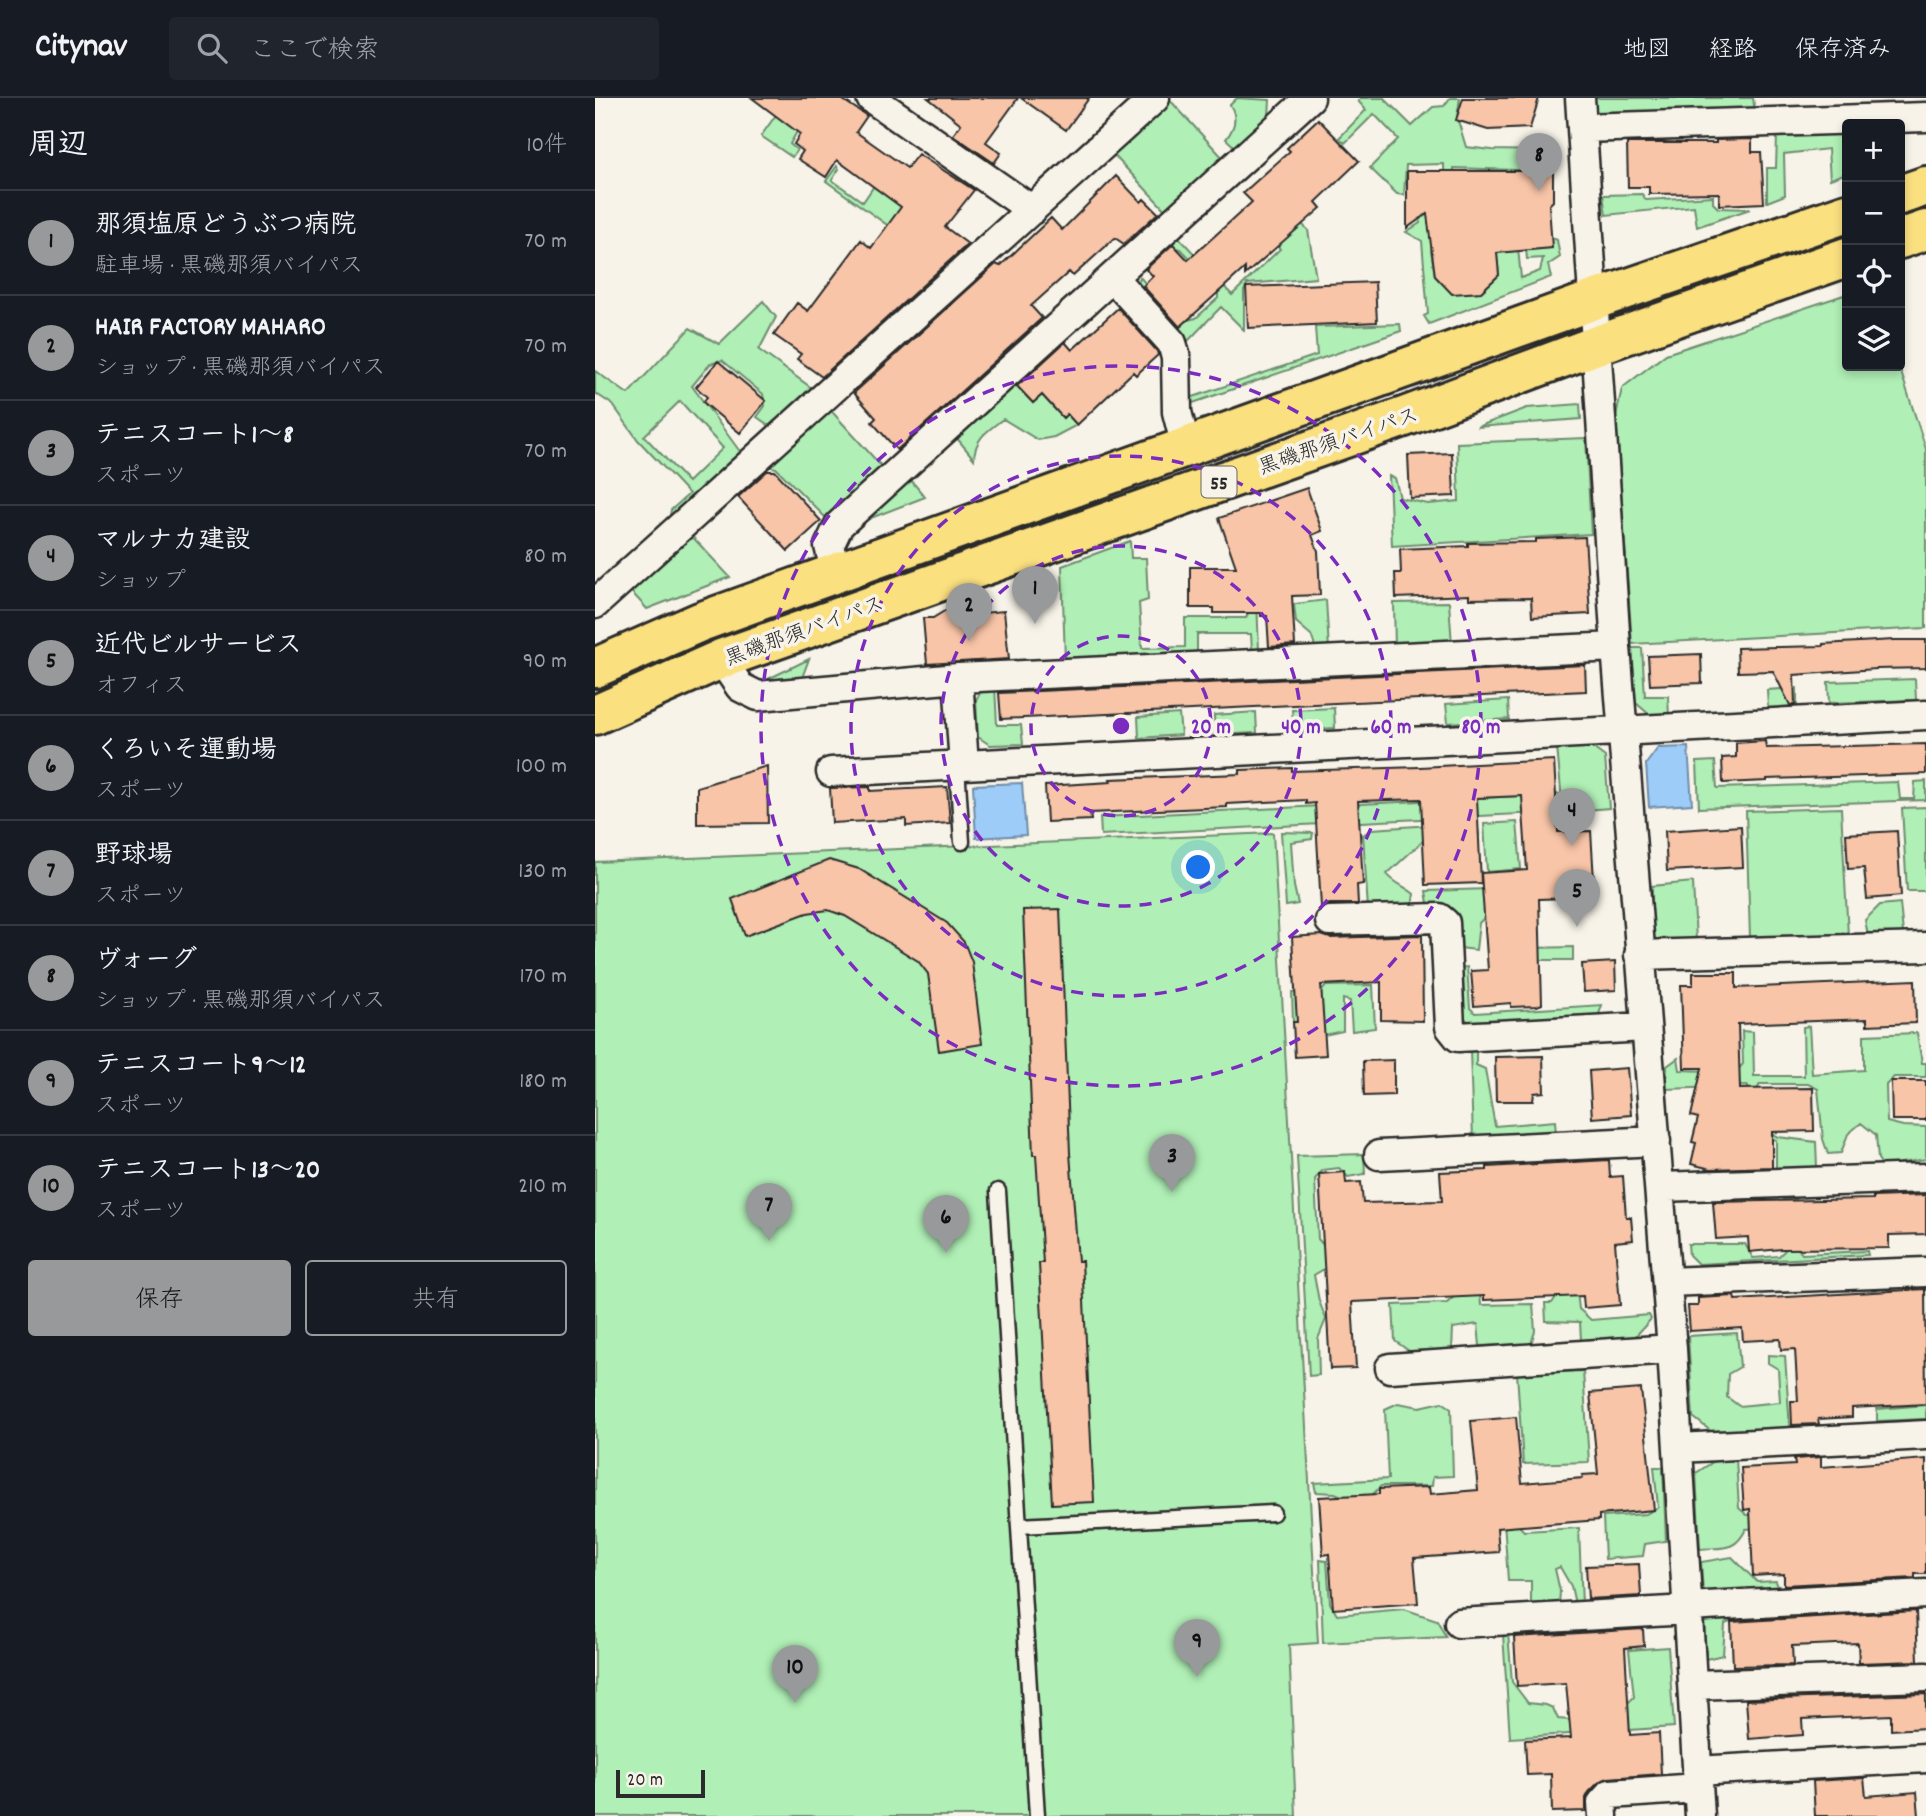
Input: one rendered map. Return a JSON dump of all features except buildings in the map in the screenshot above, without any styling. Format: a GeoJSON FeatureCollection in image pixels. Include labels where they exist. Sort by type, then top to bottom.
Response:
{"type":"FeatureCollection","features":[{"type":"Feature","properties":{"kind":"main road"},"geometry":{"type":"LineString","coordinates":[[1905,193],[1926,186]]}},
{"type":"Feature","properties":{"kind":"main road","name":"黒磯那須バイパス"},"geometry":{"type":"LineString","coordinates":[[595,668],[700,622],[1594,300],[1842,215]]}},
{"type":"Feature","properties":{"kind":"main road"},"geometry":{"type":"LineString","coordinates":[[1905,237],[1926,230]]}},
{"type":"Feature","properties":{"kind":"main road","name":"黒磯那須バイパス"},"geometry":{"type":"LineString","coordinates":[[595,715],[721,659],[1842,259]]}},
{"type":"Feature","properties":{"kind":"street"},"geometry":{"type":"LineString","coordinates":[[871,98],[1032,210]]}},
{"type":"Feature","properties":{"kind":"street"},"geometry":{"type":"LineString","coordinates":[[1580,98],[1616,647],[1679,1448],[1700,1816]]}},
{"type":"Feature","properties":{"kind":"street"},"geometry":{"type":"LineString","coordinates":[[595,604],[679,525],[1032,210],[1140,102]]}},
{"type":"Feature","properties":{"kind":"street"},"geometry":{"type":"LineString","coordinates":[[836,573],[829,546],[839,525],[1113,278],[1297,102]]}},
{"type":"Feature","properties":{"kind":"street"},"geometry":{"type":"LineString","coordinates":[[1582,128],[1926,117]]}},
{"type":"Feature","properties":{"kind":"street"},"geometry":{"type":"LineString","coordinates":[[1113,278],[1172,343],[1176,358],[1177,412],[1185,447]]}},
{"type":"Feature","properties":{"kind":"street"},"geometry":{"type":"LineString","coordinates":[[721,659],[740,687],[758,696],[958,678],[1616,647]]}},
{"type":"Feature","properties":{"kind":"street"},"geometry":{"type":"LineString","coordinates":[[958,678],[961,766]]}},
{"type":"Feature","properties":{"kind":"street"},"geometry":{"type":"LineString","coordinates":[[831,772],[1926,715]]}},
{"type":"Feature","properties":{"kind":"street"},"geometry":{"type":"LineString","coordinates":[[1330,921],[1439,918],[1445,923],[1450,1027],[1458,1037],[1646,1027]]}},
{"type":"Feature","properties":{"kind":"street"},"geometry":{"type":"LineString","coordinates":[[1639,955],[1926,947]]}},
{"type":"Feature","properties":{"kind":"street"},"geometry":{"type":"LineString","coordinates":[[1378,1155],[1655,1141]]}},
{"type":"Feature","properties":{"kind":"street"},"geometry":{"type":"LineString","coordinates":[[1660,1187],[1926,1178]]}},
{"type":"Feature","properties":{"kind":"street"},"geometry":{"type":"LineString","coordinates":[[1667,1282],[1926,1272]]}},
{"type":"Feature","properties":{"kind":"street"},"geometry":{"type":"LineString","coordinates":[[1390,1369],[1672,1349]]}},
{"type":"Feature","properties":{"kind":"street"},"geometry":{"type":"LineString","coordinates":[[1679,1448],[1926,1435]]}},
{"type":"Feature","properties":{"kind":"street"},"geometry":{"type":"LineString","coordinates":[[1459,1623],[1926,1594]]}},
{"type":"Feature","properties":{"kind":"street"},"geometry":{"type":"LineString","coordinates":[[1693,1685],[1926,1677]]}},
{"type":"Feature","properties":{"kind":"street"},"geometry":{"type":"LineString","coordinates":[[1603,1816],[1602,1803],[1610,1794],[1698,1779],[1926,1758]]}},
{"type":"Feature","properties":{"kind":"lane"},"geometry":{"type":"LineString","coordinates":[[961,766],[962,842]]}},
{"type":"Feature","properties":{"kind":"lane"},"geometry":{"type":"LineString","coordinates":[[998,1191],[1037,1816]]}},
{"type":"Feature","properties":{"kind":"lane"},"geometry":{"type":"LineString","coordinates":[[1019,1526],[1273,1513]]}},
{"type":"Feature","properties":{"kind":"green space"},"geometry":{"type":"Polygon","coordinates":[[[788,98],[798,130],[790,144],[797,150],[792,157],[761,136],[788,98]]]}},
{"type":"Feature","properties":{"kind":"green space"},"geometry":{"type":"Polygon","coordinates":[[[1237,98],[1270,100],[1269,116],[1237,149],[1226,139],[1234,122],[1230,105],[1237,98]]]}},
{"type":"Feature","properties":{"kind":"green space"},"geometry":{"type":"Polygon","coordinates":[[[1361,98],[1384,98],[1412,126],[1433,107],[1444,106],[1450,98],[1460,98],[1457,117],[1466,147],[1556,151],[1553,171],[1454,168],[1453,201],[1516,228],[1521,278],[1540,271],[1543,258],[1527,259],[1526,249],[1551,248],[1551,237],[1557,240],[1560,257],[1548,265],[1551,277],[1429,324],[1424,316],[1428,314],[1422,241],[1406,232],[1420,223],[1417,212],[1445,210],[1444,164],[1406,165],[1404,195],[1397,194],[1370,168],[1398,139],[1374,114],[1345,143],[1339,138],[1366,110],[1358,101],[1361,98]],[[1451,230],[1431,250],[1435,276],[1452,293],[1481,292],[1499,275],[1496,245],[1451,230]]]}},
{"type":"Feature","properties":{"kind":"green space"},"geometry":{"type":"Polygon","coordinates":[[[1594,98],[1753,98],[1755,112],[1595,116],[1594,98]]]}},
{"type":"Feature","properties":{"kind":"green space"},"geometry":{"type":"Polygon","coordinates":[[[1169,99],[1224,159],[1167,212],[1110,151],[1169,99]]]}},
{"type":"Feature","properties":{"kind":"green space"},"geometry":{"type":"Polygon","coordinates":[[[1842,132],[1842,175],[1830,179],[1828,149],[1784,154],[1785,195],[1767,202],[1767,168],[1776,168],[1777,135],[1842,132]]]}},
{"type":"Feature","properties":{"kind":"green space"},"geometry":{"type":"Polygon","coordinates":[[[837,166],[839,169],[832,180],[863,202],[876,183],[943,232],[929,255],[826,181],[837,166]]]}},
{"type":"Feature","properties":{"kind":"green space"},"geometry":{"type":"Polygon","coordinates":[[[1642,194],[1646,200],[1713,196],[1713,203],[1718,208],[1750,209],[1697,227],[1694,206],[1606,215],[1603,195],[1642,194]]]}},
{"type":"Feature","properties":{"kind":"green space"},"geometry":{"type":"Polygon","coordinates":[[[1293,215],[1308,230],[1316,278],[1247,284],[1244,291],[1244,330],[1221,307],[1187,342],[1138,284],[1140,277],[1164,305],[1188,320],[1196,318],[1218,298],[1218,288],[1181,249],[1172,247],[1147,271],[1143,268],[1175,233],[1232,295],[1280,249],[1270,237],[1293,215]]]}},
{"type":"Feature","properties":{"kind":"green space"},"geometry":{"type":"Polygon","coordinates":[[[1842,296],[1842,371],[1901,371],[1926,449],[1926,628],[1632,644],[1616,416],[1622,388],[1666,354],[1842,296]]]}},
{"type":"Feature","properties":{"kind":"green space"},"geometry":{"type":"Polygon","coordinates":[[[763,301],[776,317],[759,350],[813,389],[774,429],[757,417],[765,406],[763,394],[722,360],[710,364],[692,386],[744,457],[679,517],[670,515],[671,510],[689,494],[638,440],[613,405],[595,393],[595,371],[628,394],[690,328],[719,344],[763,301]],[[680,401],[644,436],[688,482],[723,448],[680,401]]]}},
{"type":"Feature","properties":{"kind":"green space"},"geometry":{"type":"Polygon","coordinates":[[[1400,324],[1401,331],[1187,405],[1187,399],[1317,355],[1315,327],[1400,324]]]}},
{"type":"Feature","properties":{"kind":"green space"},"geometry":{"type":"Polygon","coordinates":[[[1011,380],[1033,403],[1042,395],[1063,418],[1067,414],[1077,425],[1054,437],[1038,440],[1003,419],[979,440],[974,459],[956,437],[910,479],[925,497],[858,523],[1011,380]]]}},
{"type":"Feature","properties":{"kind":"green space"},"geometry":{"type":"Polygon","coordinates":[[[1580,404],[1581,419],[1477,427],[1527,408],[1580,404]]]}},
{"type":"Feature","properties":{"kind":"green space"},"geometry":{"type":"Polygon","coordinates":[[[826,405],[883,468],[827,519],[776,468],[767,466],[826,405]]]}},
{"type":"Feature","properties":{"kind":"green space"},"geometry":{"type":"Polygon","coordinates":[[[1586,438],[1591,534],[1392,546],[1389,476],[1395,478],[1400,498],[1428,504],[1459,501],[1457,443],[1586,438]]]}},
{"type":"Feature","properties":{"kind":"green space"},"geometry":{"type":"Polygon","coordinates":[[[687,531],[730,577],[647,609],[627,587],[687,531]]]}},
{"type":"Feature","properties":{"kind":"green space"},"geometry":{"type":"Polygon","coordinates":[[[1130,541],[1131,558],[1146,558],[1148,600],[1139,603],[1142,648],[1185,647],[1185,618],[1246,618],[1248,573],[1256,573],[1259,651],[1252,650],[1251,634],[1197,634],[1197,655],[1065,661],[1062,566],[1130,541]]]}},
{"type":"Feature","properties":{"kind":"green space"},"geometry":{"type":"Polygon","coordinates":[[[1326,600],[1329,649],[1316,649],[1311,635],[1296,622],[1294,604],[1326,600]]]}},
{"type":"Feature","properties":{"kind":"green space"},"geometry":{"type":"Polygon","coordinates":[[[1449,602],[1452,645],[1395,647],[1394,603],[1449,602]]]}},
{"type":"Feature","properties":{"kind":"green space"},"geometry":{"type":"Polygon","coordinates":[[[1632,648],[1642,648],[1645,696],[1668,696],[1669,717],[1651,716],[1636,703],[1632,648]]]}},
{"type":"Feature","properties":{"kind":"green space"},"geometry":{"type":"Polygon","coordinates":[[[809,659],[800,683],[762,682],[809,659]]]}},
{"type":"Feature","properties":{"kind":"green space"},"geometry":{"type":"Polygon","coordinates":[[[1915,679],[1916,700],[1829,703],[1828,682],[1915,679]]]}},
{"type":"Feature","properties":{"kind":"green space"},"geometry":{"type":"Polygon","coordinates":[[[995,686],[997,725],[1021,725],[1023,744],[990,745],[978,737],[976,700],[983,688],[995,686]]]}},
{"type":"Feature","properties":{"kind":"green space"},"geometry":{"type":"Polygon","coordinates":[[[1797,688],[1797,706],[1768,708],[1767,690],[1797,688]]]}},
{"type":"Feature","properties":{"kind":"green space"},"geometry":{"type":"Polygon","coordinates":[[[1508,700],[1509,719],[1448,723],[1446,704],[1508,700]]]}},
{"type":"Feature","properties":{"kind":"green space"},"geometry":{"type":"Polygon","coordinates":[[[1334,708],[1335,728],[1294,731],[1292,710],[1334,708]]]}},
{"type":"Feature","properties":{"kind":"green space"},"geometry":{"type":"Polygon","coordinates":[[[1256,712],[1257,733],[1215,735],[1214,715],[1256,712]]]}},
{"type":"Feature","properties":{"kind":"green space"},"geometry":{"type":"Polygon","coordinates":[[[1179,714],[1181,735],[1139,738],[1138,717],[1179,714]]]}},
{"type":"Feature","properties":{"kind":"green space"},"geometry":{"type":"Polygon","coordinates":[[[1589,745],[1605,757],[1609,808],[1563,812],[1557,747],[1589,745]]]}},
{"type":"Feature","properties":{"kind":"green space"},"geometry":{"type":"Polygon","coordinates":[[[1715,761],[1717,788],[1898,782],[1900,799],[1914,799],[1915,782],[1926,781],[1926,800],[1699,808],[1697,762],[1715,761]]]}},
{"type":"Feature","properties":{"kind":"green space"},"geometry":{"type":"Polygon","coordinates":[[[1559,794],[1559,812],[1101,835],[1100,817],[1559,794]]]}},
{"type":"Feature","properties":{"kind":"green space"},"geometry":{"type":"Polygon","coordinates":[[[1926,807],[1926,891],[1907,891],[1902,808],[1926,807]]]}},
{"type":"Feature","properties":{"kind":"green space"},"geometry":{"type":"Polygon","coordinates":[[[1841,808],[1848,935],[1750,938],[1746,811],[1841,808]]]}},
{"type":"Feature","properties":{"kind":"green space"},"geometry":{"type":"Polygon","coordinates":[[[1477,822],[1479,835],[1427,837],[1387,874],[1414,894],[1412,908],[1368,909],[1363,835],[1372,829],[1477,822]]]}},
{"type":"Feature","properties":{"kind":"green space"},"geometry":{"type":"Polygon","coordinates":[[[1517,822],[1521,869],[1487,872],[1484,824],[1517,822]]]}},
{"type":"Feature","properties":{"kind":"green space"},"geometry":{"type":"Polygon","coordinates":[[[1281,832],[1313,833],[1312,839],[1291,842],[1298,904],[1286,906],[1281,832]]]}},
{"type":"Feature","properties":{"kind":"green space"},"geometry":{"type":"Polygon","coordinates":[[[1273,833],[1318,1643],[1289,1645],[1296,1816],[595,1816],[595,862],[1273,833]]]}},
{"type":"Feature","properties":{"kind":"green space"},"geometry":{"type":"Polygon","coordinates":[[[1693,882],[1696,941],[1660,943],[1652,936],[1652,886],[1693,882]]]}},
{"type":"Feature","properties":{"kind":"green space"},"geometry":{"type":"Polygon","coordinates":[[[1489,889],[1491,911],[1479,923],[1476,950],[1460,948],[1457,915],[1442,909],[1429,909],[1426,891],[1489,889]]]}},
{"type":"Feature","properties":{"kind":"green space"},"geometry":{"type":"Polygon","coordinates":[[[1900,903],[1903,933],[1868,936],[1865,920],[1880,905],[1900,903]]]}},
{"type":"Feature","properties":{"kind":"green space"},"geometry":{"type":"Polygon","coordinates":[[[1573,947],[1573,960],[1530,960],[1530,948],[1573,947]]]}},
{"type":"Feature","properties":{"kind":"green space"},"geometry":{"type":"Polygon","coordinates":[[[1467,967],[1470,1008],[1475,1013],[1602,1005],[1597,1020],[1472,1026],[1461,1014],[1459,968],[1467,967]]]}},
{"type":"Feature","properties":{"kind":"green space"},"geometry":{"type":"Polygon","coordinates":[[[1373,985],[1375,1028],[1352,1031],[1350,1001],[1343,999],[1343,1031],[1324,1035],[1323,1021],[1293,1022],[1292,992],[1321,992],[1326,986],[1373,985]]]}},
{"type":"Feature","properties":{"kind":"green space"},"geometry":{"type":"Polygon","coordinates":[[[1809,1026],[1812,1074],[1864,1070],[1864,1035],[1917,1033],[1922,1063],[1926,1063],[1926,1077],[1894,1077],[1886,1085],[1887,1122],[1926,1127],[1926,1159],[1883,1166],[1878,1159],[1876,1135],[1861,1123],[1848,1134],[1841,1153],[1828,1154],[1823,1139],[1818,1089],[1808,1084],[1760,1084],[1754,1095],[1757,1127],[1778,1137],[1816,1142],[1817,1168],[1776,1168],[1776,1140],[1749,1132],[1748,1086],[1666,1089],[1667,1066],[1678,1058],[1680,1070],[1736,1072],[1743,1064],[1742,1031],[1753,1032],[1754,1076],[1804,1076],[1803,1027],[1809,1026]]]}},
{"type":"Feature","properties":{"kind":"green space"},"geometry":{"type":"Polygon","coordinates":[[[1470,1050],[1476,1050],[1476,1065],[1485,1069],[1495,1126],[1555,1121],[1556,1135],[1473,1139],[1470,1050]]]}},
{"type":"Feature","properties":{"kind":"green space"},"geometry":{"type":"Polygon","coordinates":[[[1364,1154],[1365,1174],[1348,1177],[1339,1168],[1323,1170],[1315,1179],[1318,1239],[1325,1247],[1329,1266],[1314,1275],[1326,1319],[1318,1339],[1319,1375],[1309,1376],[1297,1156],[1364,1154]]]}},
{"type":"Feature","properties":{"kind":"green space"},"geometry":{"type":"Polygon","coordinates":[[[1783,1199],[1796,1199],[1796,1246],[1802,1254],[1867,1251],[1868,1255],[1698,1264],[1689,1255],[1688,1244],[1745,1244],[1753,1258],[1779,1256],[1786,1249],[1783,1199]]]}},
{"type":"Feature","properties":{"kind":"green space"},"geometry":{"type":"Polygon","coordinates":[[[1601,1234],[1603,1251],[1586,1254],[1574,1265],[1579,1309],[1591,1320],[1649,1315],[1651,1319],[1633,1339],[1581,1340],[1580,1322],[1546,1321],[1545,1303],[1552,1303],[1556,1297],[1555,1260],[1544,1251],[1486,1254],[1477,1265],[1481,1305],[1533,1304],[1535,1331],[1531,1344],[1480,1346],[1478,1324],[1453,1328],[1452,1350],[1409,1351],[1395,1341],[1393,1305],[1447,1303],[1456,1295],[1454,1265],[1447,1258],[1431,1257],[1431,1243],[1601,1234]]]}},
{"type":"Feature","properties":{"kind":"green space"},"geometry":{"type":"Polygon","coordinates":[[[1737,1333],[1740,1367],[1728,1374],[1727,1397],[1739,1406],[1780,1402],[1778,1369],[1768,1363],[1768,1355],[1785,1356],[1790,1429],[1712,1432],[1693,1417],[1688,1336],[1737,1333]]]}},
{"type":"Feature","properties":{"kind":"green space"},"geometry":{"type":"Polygon","coordinates":[[[1583,1371],[1589,1462],[1523,1464],[1517,1373],[1583,1371]]]}},
{"type":"Feature","properties":{"kind":"green space"},"geometry":{"type":"Polygon","coordinates":[[[1442,1402],[1451,1408],[1453,1476],[1433,1477],[1432,1486],[1381,1486],[1373,1494],[1375,1510],[1335,1493],[1316,1492],[1314,1483],[1388,1479],[1385,1409],[1398,1403],[1420,1407],[1442,1402]]]}},
{"type":"Feature","properties":{"kind":"green space"},"geometry":{"type":"Polygon","coordinates":[[[1926,1405],[1926,1419],[1877,1421],[1877,1409],[1926,1405]]]}},
{"type":"Feature","properties":{"kind":"green space"},"geometry":{"type":"Polygon","coordinates":[[[1736,1459],[1739,1508],[1747,1515],[1783,1513],[1784,1526],[1746,1529],[1733,1545],[1700,1549],[1696,1473],[1716,1460],[1736,1459]]]}},
{"type":"Feature","properties":{"kind":"green space"},"geometry":{"type":"Polygon","coordinates":[[[1654,1467],[1663,1467],[1666,1541],[1645,1544],[1643,1556],[1605,1559],[1603,1517],[1646,1514],[1658,1507],[1654,1467]]]}},
{"type":"Feature","properties":{"kind":"green space"},"geometry":{"type":"Polygon","coordinates":[[[1502,1489],[1514,1521],[1524,1531],[1579,1528],[1582,1605],[1575,1604],[1571,1586],[1560,1567],[1555,1569],[1560,1591],[1559,1605],[1531,1606],[1531,1581],[1508,1581],[1502,1489]]]}},
{"type":"Feature","properties":{"kind":"green space"},"geometry":{"type":"Polygon","coordinates":[[[1732,1557],[1757,1582],[1776,1581],[1779,1590],[1703,1595],[1701,1562],[1732,1557]]]}},
{"type":"Feature","properties":{"kind":"green space"},"geometry":{"type":"Polygon","coordinates":[[[1320,1560],[1327,1561],[1330,1603],[1337,1615],[1404,1609],[1437,1620],[1446,1637],[1323,1643],[1320,1560]]]}},
{"type":"Feature","properties":{"kind":"green space"},"geometry":{"type":"Polygon","coordinates":[[[1779,1612],[1779,1618],[1725,1624],[1723,1655],[1706,1659],[1704,1616],[1779,1612]]]}},
{"type":"Feature","properties":{"kind":"green space"},"geometry":{"type":"Polygon","coordinates":[[[1508,1633],[1512,1682],[1528,1703],[1553,1708],[1558,1719],[1582,1721],[1624,1707],[1634,1697],[1629,1650],[1668,1647],[1674,1727],[1510,1738],[1503,1634],[1508,1633]]]}},
{"type":"Feature","properties":{"kind":"water"},"geometry":{"type":"Polygon","coordinates":[[[1688,747],[1692,804],[1649,807],[1646,764],[1658,748],[1688,747]]]}},
{"type":"Feature","properties":{"kind":"water"},"geometry":{"type":"Polygon","coordinates":[[[1022,783],[1026,835],[976,838],[973,785],[1022,783]]]}},
{"type":"Feature","properties":{"kind":"place","name":"ヴォーグ"},"geometry":{"type":"Point","coordinates":[1539,191]}},
{"type":"Feature","properties":{"kind":"place","name":"那須塩原どうぶつ病院"},"geometry":{"type":"Point","coordinates":[1035,624]}},
{"type":"Feature","properties":{"kind":"place","name":"HAIR FACTORY MAHARO"},"geometry":{"type":"Point","coordinates":[969,641]}},
{"type":"Feature","properties":{"kind":"place","name":"マルナカ建設"},"geometry":{"type":"Point","coordinates":[1572,846]}},
{"type":"Feature","properties":{"kind":"place","name":"近代ビルサービス"},"geometry":{"type":"Point","coordinates":[1577,927]}},
{"type":"Feature","properties":{"kind":"place","name":"テニスコート1～8"},"geometry":{"type":"Point","coordinates":[1172,1192]}},
{"type":"Feature","properties":{"kind":"place","name":"野球場"},"geometry":{"type":"Point","coordinates":[769,1241]}},
{"type":"Feature","properties":{"kind":"place","name":"くろいそ運動場"},"geometry":{"type":"Point","coordinates":[946,1253]}},
{"type":"Feature","properties":{"kind":"place","name":"テニスコート9～12"},"geometry":{"type":"Point","coordinates":[1197,1677]}},
{"type":"Feature","properties":{"kind":"place","name":"テニスコート13～20"},"geometry":{"type":"Point","coordinates":[795,1703]}}]}
